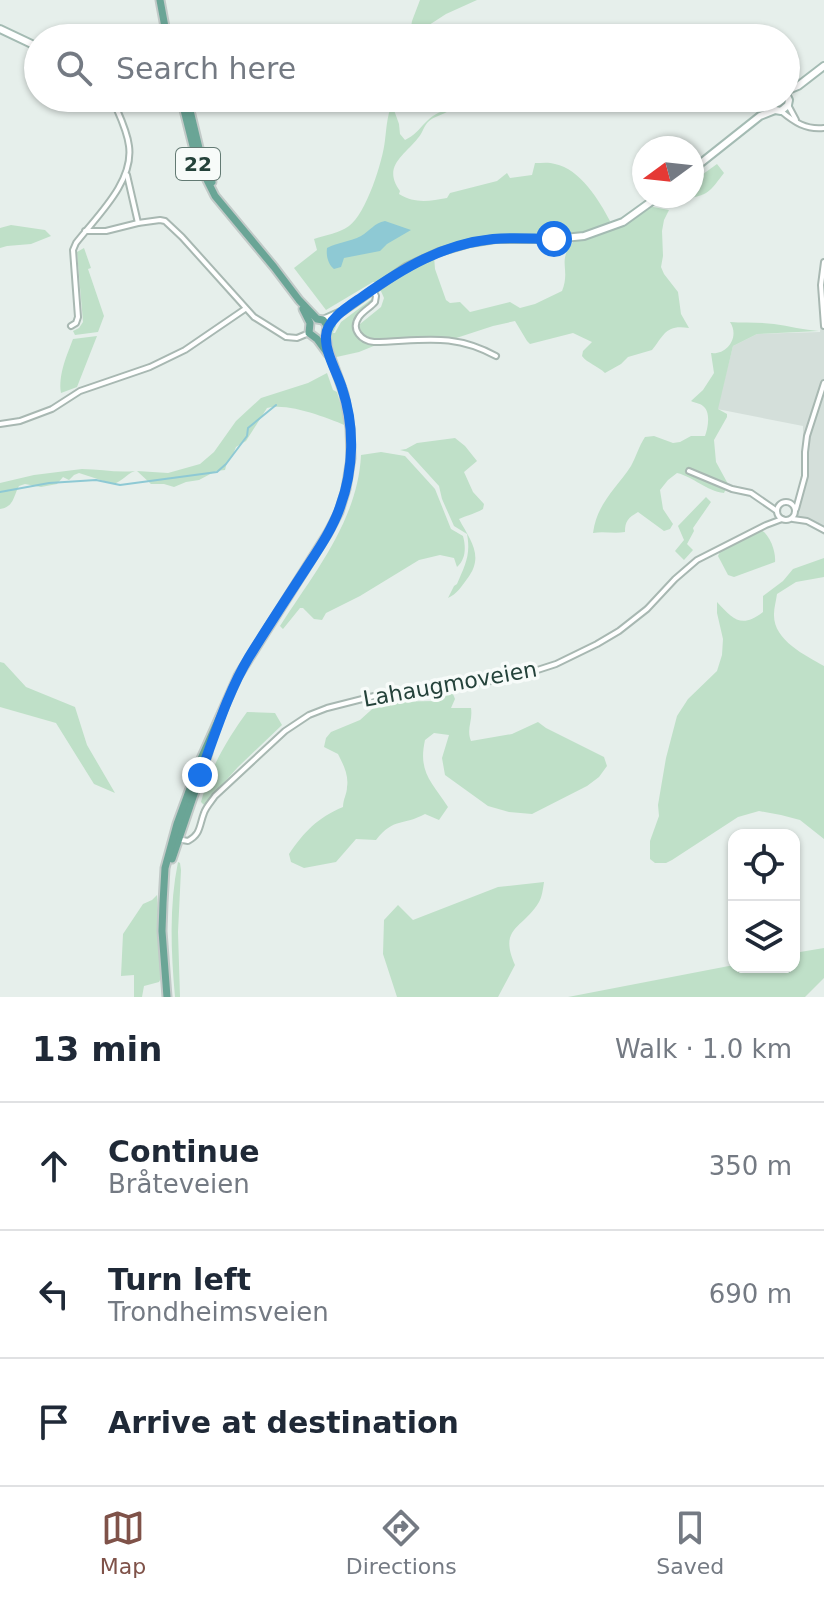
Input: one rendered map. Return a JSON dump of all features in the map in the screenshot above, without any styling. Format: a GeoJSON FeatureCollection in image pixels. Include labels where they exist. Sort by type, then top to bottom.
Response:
{"type":"FeatureCollection","features":[{"type":"Feature","properties":{"kind":"main road"},"geometry":{"type":"LineString","coordinates":[[160,1],[166,24]]}},
{"type":"Feature","properties":{"kind":"main road"},"geometry":{"type":"LineString","coordinates":[[0,29],[24,40]]}},
{"type":"Feature","properties":{"kind":"main road"},"geometry":{"type":"LineString","coordinates":[[800,84],[824,66]]}},
{"type":"Feature","properties":{"kind":"main road","name":"22"},"geometry":{"type":"LineString","coordinates":[[186,112],[191,143],[201,172],[222,207],[327,331],[331,360]]}},
{"type":"Feature","properties":{"kind":"main road"},"geometry":{"type":"LineString","coordinates":[[704,160],[762,112]]}},
{"type":"Feature","properties":{"kind":"main road"},"geometry":{"type":"LineString","coordinates":[[760,116],[772,112]]}},
{"type":"Feature","properties":{"kind":"main road"},"geometry":{"type":"LineString","coordinates":[[317,339],[343,311],[422,259],[463,245],[495,239],[554,239],[596,233],[628,219],[643,208]]}},
{"type":"Feature","properties":{"kind":"main road"},"geometry":{"type":"LineString","coordinates":[[309,333],[316,321],[343,311]]}},
{"type":"Feature","properties":{"kind":"main road","name":"22"},"geometry":{"type":"LineString","coordinates":[[167,997],[162,931],[163,892],[177,835],[238,676],[331,527],[344,497],[351,458],[344,394],[331,360],[317,339],[309,333]]}},
{"type":"Feature","properties":{"kind":"street"},"geometry":{"type":"LineString","coordinates":[[117,112],[130,148],[127,174],[138,223]]}},
{"type":"Feature","properties":{"kind":"street"},"geometry":{"type":"LineString","coordinates":[[781,112],[811,128],[824,128]]}},
{"type":"Feature","properties":{"kind":"street"},"geometry":{"type":"LineString","coordinates":[[793,112],[797,122]]}},
{"type":"Feature","properties":{"kind":"street"},"geometry":{"type":"LineString","coordinates":[[71,326],[78,317],[73,250],[127,174]]}},
{"type":"Feature","properties":{"kind":"street"},"geometry":{"type":"LineString","coordinates":[[85,231],[106,231],[160,220],[172,227],[245,309],[270,328],[286,337],[297,338],[309,333]]}},
{"type":"Feature","properties":{"kind":"street"},"geometry":{"type":"LineString","coordinates":[[824,262],[821,278],[824,326]]}},
{"type":"Feature","properties":{"kind":"street"},"geometry":{"type":"LineString","coordinates":[[372,290],[376,296],[375,302],[356,323],[357,332],[363,340],[451,340],[477,346],[496,356]]}},
{"type":"Feature","properties":{"kind":"street"},"geometry":{"type":"LineString","coordinates":[[0,424],[20,421],[52,409],[80,391],[185,350],[245,309]]}},
{"type":"Feature","properties":{"kind":"street"},"geometry":{"type":"LineString","coordinates":[[792,519],[805,476],[807,436],[824,383]]}},
{"type":"Feature","properties":{"kind":"street"},"geometry":{"type":"LineString","coordinates":[[689,471],[732,489],[751,493],[766,502],[782,519],[807,521]]}},
{"type":"Feature","properties":{"kind":"street"},"geometry":{"type":"LineString","coordinates":[[766,502],[789,502],[801,490]]}},
{"type":"Feature","properties":{"kind":"street"},"geometry":{"type":"LineString","coordinates":[[789,502],[807,521],[824,530]]}},
{"type":"Feature","properties":{"kind":"street"},"geometry":{"type":"LineString","coordinates":[[777,512],[780,504]]}},
{"type":"Feature","properties":{"kind":"street","name":"Lahaugmoveien"},"geometry":{"type":"LineString","coordinates":[[766,525],[777,512]]}},
{"type":"Feature","properties":{"kind":"street","name":"Lahaugmoveien"},"geometry":{"type":"LineString","coordinates":[[177,835],[188,841],[196,836],[206,809],[215,796],[301,719],[323,709],[382,694],[491,681],[556,664],[619,631],[652,605],[697,560],[782,519]]}},
{"type":"Feature","properties":{"kind":"shaded area"},"geometry":{"type":"Polygon","coordinates":[[[821,322],[824,322],[824,535],[794,516],[803,487],[803,426],[717,409],[733,346],[757,334],[820,332],[821,322]]]}},
{"type":"Feature","properties":{"kind":"green space"},"geometry":{"type":"Polygon","coordinates":[[[420,0],[477,0],[431,24],[411,24],[420,0]]]}},
{"type":"Feature","properties":{"kind":"green space"},"geometry":{"type":"Polygon","coordinates":[[[390,112],[395,112],[400,134],[405,140],[435,114],[446,112],[428,122],[397,162],[393,175],[399,194],[423,201],[447,198],[450,193],[497,181],[507,173],[510,178],[532,175],[535,163],[553,163],[573,172],[594,195],[610,221],[607,226],[638,208],[669,210],[662,231],[661,267],[678,292],[681,314],[689,328],[670,329],[652,350],[628,357],[605,373],[582,356],[592,342],[573,333],[530,344],[515,321],[444,342],[381,343],[332,358],[324,335],[330,334],[335,323],[335,333],[341,322],[373,298],[371,305],[356,319],[355,329],[359,329],[360,324],[381,307],[384,298],[377,282],[373,282],[326,310],[294,268],[317,250],[314,239],[337,232],[355,220],[373,186],[384,149],[390,112]],[[580,235],[494,238],[434,256],[435,269],[446,300],[450,303],[460,302],[470,312],[510,302],[520,308],[562,291],[565,257],[580,235]]]}},
{"type":"Feature","properties":{"kind":"green space"},"geometry":{"type":"Polygon","coordinates":[[[717,164],[724,173],[704,194],[704,173],[717,164]]]}},
{"type":"Feature","properties":{"kind":"green space"},"geometry":{"type":"Polygon","coordinates":[[[11,225],[45,230],[51,236],[31,244],[0,248],[0,228],[11,225]]]}},
{"type":"Feature","properties":{"kind":"green space"},"geometry":{"type":"Polygon","coordinates":[[[84,248],[104,316],[98,332],[75,335],[73,331],[83,322],[77,252],[84,248]]]}},
{"type":"Feature","properties":{"kind":"green space"},"geometry":{"type":"Polygon","coordinates":[[[730,322],[769,323],[819,331],[757,334],[733,346],[718,409],[727,417],[714,440],[716,462],[728,484],[724,493],[677,473],[660,490],[663,509],[673,524],[670,529],[664,531],[638,512],[628,520],[625,532],[593,533],[603,505],[631,466],[645,437],[654,436],[673,443],[691,436],[705,436],[708,425],[706,409],[691,401],[714,373],[711,353],[727,348],[733,339],[730,322]]]}},
{"type":"Feature","properties":{"kind":"green space"},"geometry":{"type":"Polygon","coordinates":[[[97,336],[77,387],[61,393],[62,372],[73,339],[97,336]]]}},
{"type":"Feature","properties":{"kind":"green space"},"geometry":{"type":"Polygon","coordinates":[[[327,373],[333,390],[337,392],[345,420],[352,426],[296,409],[267,408],[246,441],[236,447],[225,470],[174,487],[151,484],[137,471],[168,473],[200,464],[214,452],[236,421],[261,398],[308,383],[327,373]]]}},
{"type":"Feature","properties":{"kind":"green space"},"geometry":{"type":"Polygon","coordinates":[[[455,438],[477,461],[464,472],[473,492],[484,504],[483,509],[459,519],[471,541],[474,548],[475,563],[461,587],[448,598],[466,560],[467,534],[454,526],[439,486],[408,452],[400,450],[417,443],[455,438]]]}},
{"type":"Feature","properties":{"kind":"green space"},"geometry":{"type":"Polygon","coordinates":[[[381,452],[405,456],[435,489],[451,529],[463,536],[464,557],[457,567],[454,558],[440,555],[419,560],[326,613],[322,620],[314,619],[300,608],[283,629],[280,626],[320,566],[343,524],[358,479],[361,455],[381,452]]]}},
{"type":"Feature","properties":{"kind":"green space"},"geometry":{"type":"Polygon","coordinates":[[[82,469],[135,471],[113,484],[79,473],[69,480],[63,477],[57,484],[41,487],[25,484],[19,486],[11,504],[0,509],[0,483],[82,469]]]}},
{"type":"Feature","properties":{"kind":"green space"},"geometry":{"type":"Polygon","coordinates":[[[706,497],[711,502],[693,528],[687,544],[693,550],[684,560],[675,551],[684,540],[678,526],[706,497]]]}},
{"type":"Feature","properties":{"kind":"green space"},"geometry":{"type":"Polygon","coordinates":[[[761,530],[772,544],[775,562],[734,577],[728,575],[718,556],[720,552],[761,530]]]}},
{"type":"Feature","properties":{"kind":"green space"},"geometry":{"type":"Polygon","coordinates":[[[824,558],[824,577],[796,582],[777,594],[774,614],[775,623],[784,639],[824,666],[824,839],[800,820],[759,811],[738,817],[666,863],[655,863],[650,859],[650,841],[659,816],[666,758],[677,716],[688,699],[717,671],[722,655],[723,639],[717,602],[738,620],[749,620],[763,612],[763,596],[793,569],[824,558]]]}},
{"type":"Feature","properties":{"kind":"green space"},"geometry":{"type":"Polygon","coordinates":[[[0,662],[26,687],[75,707],[87,745],[115,793],[94,784],[56,723],[0,707],[0,662]]]}},
{"type":"Feature","properties":{"kind":"green space"},"geometry":{"type":"Polygon","coordinates":[[[434,692],[453,694],[455,699],[451,708],[471,708],[471,741],[512,734],[538,722],[604,757],[607,766],[587,786],[532,814],[509,812],[488,806],[445,775],[442,758],[449,735],[434,733],[425,740],[423,760],[431,783],[448,807],[439,820],[425,814],[388,828],[376,840],[356,839],[336,862],[304,868],[291,862],[289,854],[306,832],[343,807],[347,790],[345,770],[338,754],[324,747],[331,732],[360,720],[380,702],[436,701],[434,692]]]}},
{"type":"Feature","properties":{"kind":"green space"},"geometry":{"type":"Polygon","coordinates":[[[247,712],[275,713],[282,725],[204,805],[201,802],[204,790],[214,766],[247,712]]]}},
{"type":"Feature","properties":{"kind":"green space"},"geometry":{"type":"Polygon","coordinates":[[[178,862],[181,870],[178,932],[180,997],[175,997],[172,929],[178,862]]]}},
{"type":"Feature","properties":{"kind":"green space"},"geometry":{"type":"Polygon","coordinates":[[[544,882],[539,902],[511,935],[510,952],[515,965],[498,997],[397,997],[383,954],[384,920],[398,905],[413,920],[498,887],[544,882]]]}},
{"type":"Feature","properties":{"kind":"green space"},"geometry":{"type":"Polygon","coordinates":[[[157,895],[162,976],[159,982],[144,986],[142,997],[134,997],[134,975],[121,976],[123,934],[143,904],[157,895]]]}},
{"type":"Feature","properties":{"kind":"green space"},"geometry":{"type":"Polygon","coordinates":[[[824,948],[824,978],[805,997],[568,997],[728,966],[728,973],[800,973],[800,952],[824,948]]]}},
{"type":"Feature","properties":{"kind":"water"},"geometry":{"type":"Polygon","coordinates":[[[385,221],[411,230],[380,251],[344,258],[341,267],[332,267],[327,248],[357,238],[385,221]]]}},
{"type":"Feature","properties":{"kind":"waterway"},"geometry":{"type":"LineString","coordinates":[[0,492],[49,483],[96,480],[120,485],[217,472],[247,436],[248,428],[276,405]]}},
{"type":"Feature","properties":{"kind":"route"},"geometry":{"type":"LineString","coordinates":[[200,775],[238,676],[331,527],[344,497],[351,458],[350,428],[344,394],[331,360],[326,335],[330,324],[392,276],[439,252],[495,239],[554,239]]}}]}
